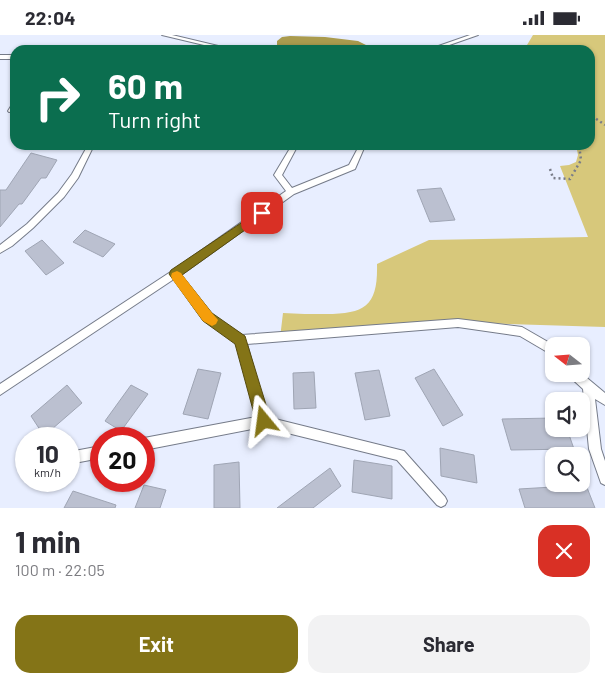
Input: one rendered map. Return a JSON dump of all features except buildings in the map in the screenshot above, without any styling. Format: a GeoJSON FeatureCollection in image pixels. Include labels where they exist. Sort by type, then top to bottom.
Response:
{"type":"FeatureCollection","features":[{"type":"Feature","properties":{"kind":"lane"},"geometry":{"type":"LineString","coordinates":[[165,35],[210,45]]}},
{"type":"Feature","properties":{"kind":"lane"},"geometry":{"type":"LineString","coordinates":[[445,45],[475,35]]}},
{"type":"Feature","properties":{"kind":"lane"},"geometry":{"type":"LineString","coordinates":[[0,250],[16,239],[60,194],[74,178],[89,150]]}},
{"type":"Feature","properties":{"kind":"lane"},"geometry":{"type":"LineString","coordinates":[[291,192],[278,175],[292,150]]}},
{"type":"Feature","properties":{"kind":"lane"},"geometry":{"type":"LineString","coordinates":[[0,390],[175,274],[291,192],[352,167],[360,150]]}},
{"type":"Feature","properties":{"kind":"lane"},"geometry":{"type":"LineString","coordinates":[[175,274],[207,317],[241,340],[458,323],[522,331],[545,345]]}},
{"type":"Feature","properties":{"kind":"lane"},"geometry":{"type":"LineString","coordinates":[[241,340],[264,421]]}},
{"type":"Feature","properties":{"kind":"lane"},"geometry":{"type":"LineString","coordinates":[[584,383],[605,401]]}},
{"type":"Feature","properties":{"kind":"lane"},"geometry":{"type":"LineString","coordinates":[[588,387],[595,449],[605,479]]}},
{"type":"Feature","properties":{"kind":"lane"},"geometry":{"type":"LineString","coordinates":[[155,442],[264,421],[400,455],[442,501]]}},
{"type":"Feature","properties":{"kind":"path"},"geometry":{"type":"LineString","coordinates":[[550,169],[553,178],[570,179],[581,160],[580,150]]}},
{"type":"Feature","properties":{"kind":"shaded area"},"geometry":{"type":"Polygon","coordinates":[[[533,35],[605,35],[605,327],[479,323],[280,338],[283,313],[340,314],[360,309],[372,298],[377,278],[377,264],[429,240],[588,237],[560,166],[576,162],[577,150],[595,150],[595,45],[527,45],[533,35]]]}},
{"type":"Feature","properties":{"kind":"shaded area"},"geometry":{"type":"Polygon","coordinates":[[[282,37],[325,37],[358,41],[366,45],[277,45],[277,41],[282,37]]]}},
{"type":"Feature","properties":{"kind":"slow traffic"},"geometry":{"type":"LineString","coordinates":[[177,276],[207,317],[212,320]]}},
{"type":"Feature","properties":{"kind":"route"},"geometry":{"type":"LineString","coordinates":[[262,213],[175,274],[207,317],[241,340],[264,421]]}}]}
